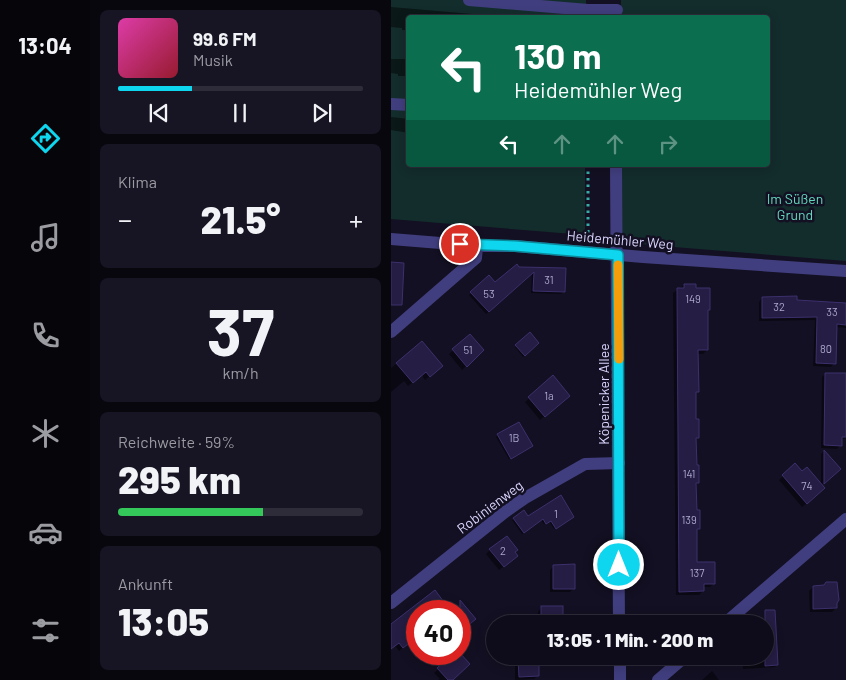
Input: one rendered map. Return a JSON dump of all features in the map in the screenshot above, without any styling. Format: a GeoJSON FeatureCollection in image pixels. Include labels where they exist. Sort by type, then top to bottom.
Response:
{"type":"FeatureCollection","features":[{"type":"Feature","properties":{"kind":"street"},"geometry":{"type":"LineString","coordinates":[[469,0],[561,8],[617,9]]}},
{"type":"Feature","properties":{"kind":"street"},"geometry":{"type":"LineString","coordinates":[[391,104],[406,106]]}},
{"type":"Feature","properties":{"kind":"street","name":"Köpenicker Allee"},"geometry":{"type":"LineString","coordinates":[[616,167],[619,615]]}},
{"type":"Feature","properties":{"kind":"street","name":"Heidemühler Weg"},"geometry":{"type":"LineString","coordinates":[[391,239],[477,246],[515,246],[846,271]]}},
{"type":"Feature","properties":{"kind":"street"},"geometry":{"type":"LineString","coordinates":[[391,332],[476,258],[477,246]]}},
{"type":"Feature","properties":{"kind":"street","name":"Robinienweg"},"geometry":{"type":"LineString","coordinates":[[391,603],[525,498],[585,464],[619,463]]}},
{"type":"Feature","properties":{"kind":"street"},"geometry":{"type":"LineString","coordinates":[[734,615],[846,519]]}},
{"type":"Feature","properties":{"kind":"street"},"geometry":{"type":"LineString","coordinates":[[619,665],[620,680]]}},
{"type":"Feature","properties":{"kind":"street"},"geometry":{"type":"LineString","coordinates":[[658,680],[676,665]]}},
{"type":"Feature","properties":{"kind":"path"},"geometry":{"type":"LineString","coordinates":[[588,167],[588,252]]}},
{"type":"Feature","properties":{"kind":"green space"},"geometry":{"type":"Polygon","coordinates":[[[391,0],[586,0],[586,15],[406,15],[406,167],[585,167],[585,235],[391,219],[391,0]]]}},
{"type":"Feature","properties":{"kind":"green space","name":"Im Süßen Grund"},"geometry":{"type":"Polygon","coordinates":[[[621,0],[846,0],[846,261],[649,245],[622,241],[622,167],[770,167],[770,15],[621,15],[621,0]]]}},
{"type":"Feature","properties":{"kind":"building"},"geometry":{"type":"Polygon","coordinates":[[[391,262],[404,263],[402,305],[391,305],[391,262]]]}},
{"type":"Feature","properties":{"kind":"building"},"geometry":{"type":"Polygon","coordinates":[[[517,264],[519,267],[566,268],[565,292],[533,291],[534,272],[489,312],[470,292],[489,275],[495,282],[517,264]]]}},
{"type":"Feature","properties":{"kind":"building"},"geometry":{"type":"Polygon","coordinates":[[[684,284],[696,284],[696,288],[710,288],[708,350],[698,350],[699,392],[696,392],[696,419],[699,419],[699,438],[696,438],[699,483],[696,483],[697,510],[700,510],[700,529],[697,529],[697,562],[715,562],[715,584],[704,584],[704,591],[679,592],[677,288],[684,288],[684,284]]]}},
{"type":"Feature","properties":{"kind":"building"},"geometry":{"type":"Polygon","coordinates":[[[797,296],[797,300],[846,303],[846,325],[837,324],[836,364],[816,363],[817,317],[762,318],[762,297],[797,296]]]}},
{"type":"Feature","properties":{"kind":"building"},"geometry":{"type":"Polygon","coordinates":[[[530,332],[539,343],[525,356],[515,345],[530,332]]]}},
{"type":"Feature","properties":{"kind":"building"},"geometry":{"type":"Polygon","coordinates":[[[470,334],[484,350],[467,367],[452,349],[470,334]]]}},
{"type":"Feature","properties":{"kind":"building"},"geometry":{"type":"Polygon","coordinates":[[[422,341],[443,366],[430,377],[426,372],[413,383],[396,363],[422,341]]]}},
{"type":"Feature","properties":{"kind":"building"},"geometry":{"type":"Polygon","coordinates":[[[825,373],[846,373],[846,437],[842,437],[842,446],[824,445],[825,373]]]}},
{"type":"Feature","properties":{"kind":"building"},"geometry":{"type":"Polygon","coordinates":[[[553,375],[570,396],[545,417],[528,397],[553,375]]]}},
{"type":"Feature","properties":{"kind":"building"},"geometry":{"type":"Polygon","coordinates":[[[519,422],[533,446],[511,459],[497,434],[519,422]]]}},
{"type":"Feature","properties":{"kind":"building"},"geometry":{"type":"Polygon","coordinates":[[[824,450],[841,469],[824,484],[824,450]]]}},
{"type":"Feature","properties":{"kind":"building"},"geometry":{"type":"Polygon","coordinates":[[[795,463],[802,471],[807,467],[825,488],[807,504],[782,475],[795,463]]]}},
{"type":"Feature","properties":{"kind":"building"},"geometry":{"type":"Polygon","coordinates":[[[561,495],[574,517],[556,529],[551,521],[546,524],[543,519],[524,533],[513,518],[524,510],[528,516],[561,495]]]}},
{"type":"Feature","properties":{"kind":"building"},"geometry":{"type":"Polygon","coordinates":[[[507,536],[518,550],[515,552],[518,556],[504,567],[489,549],[507,536]]]}},
{"type":"Feature","properties":{"kind":"building"},"geometry":{"type":"Polygon","coordinates":[[[575,564],[575,589],[553,589],[553,565],[575,564]]]}},
{"type":"Feature","properties":{"kind":"building"},"geometry":{"type":"Polygon","coordinates":[[[826,582],[837,582],[839,600],[837,608],[813,609],[813,586],[824,585],[826,582]]]}},
{"type":"Feature","properties":{"kind":"building"},"geometry":{"type":"Polygon","coordinates":[[[435,590],[442,600],[422,600],[435,590]]]}},
{"type":"Feature","properties":{"kind":"building"},"geometry":{"type":"Polygon","coordinates":[[[541,606],[563,606],[563,615],[541,615],[541,606]]]}},
{"type":"Feature","properties":{"kind":"building"},"geometry":{"type":"Polygon","coordinates":[[[765,610],[775,610],[778,665],[765,666],[774,665],[774,615],[765,615],[765,610]]]}},
{"type":"Feature","properties":{"kind":"building"},"geometry":{"type":"Polygon","coordinates":[[[406,612],[406,646],[403,648],[399,643],[391,649],[391,624],[406,612]]]}},
{"type":"Feature","properties":{"kind":"building"},"geometry":{"type":"Polygon","coordinates":[[[471,613],[476,619],[471,623],[471,613]]]}},
{"type":"Feature","properties":{"kind":"building"},"geometry":{"type":"Polygon","coordinates":[[[440,665],[469,665],[453,680],[448,680],[437,668],[440,665]]]}},
{"type":"Feature","properties":{"kind":"building"},"geometry":{"type":"Polygon","coordinates":[[[518,665],[539,665],[539,676],[519,677],[518,665]]]}},
{"type":"Feature","properties":{"kind":"slow traffic"},"geometry":{"type":"LineString","coordinates":[[618,265],[619,359]]}},
{"type":"Feature","properties":{"kind":"route"},"geometry":{"type":"LineString","coordinates":[[460,244],[515,246],[618,255],[619,565]]}}]}
